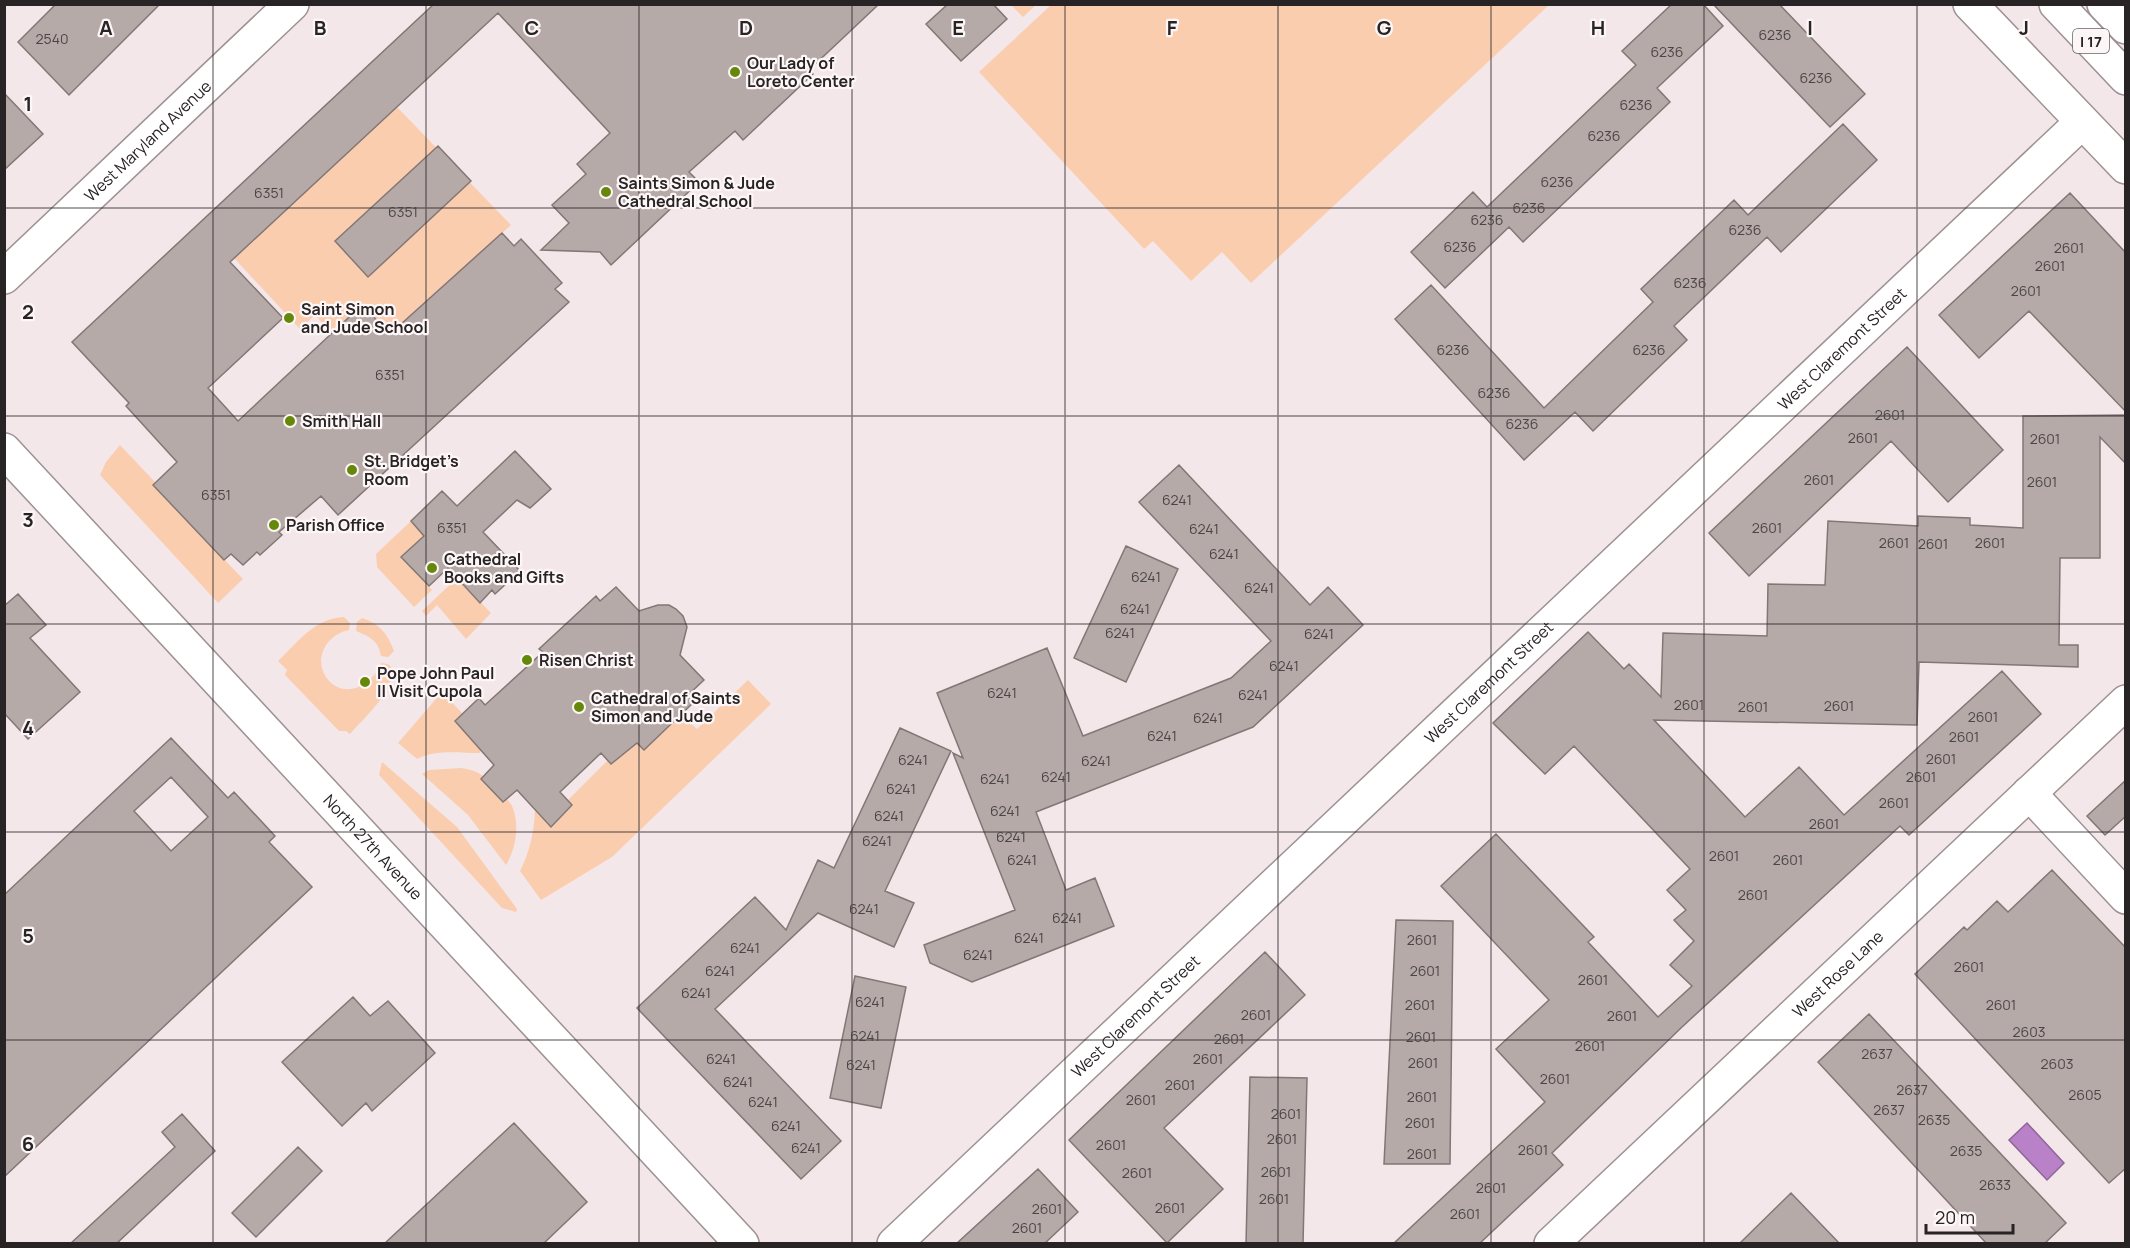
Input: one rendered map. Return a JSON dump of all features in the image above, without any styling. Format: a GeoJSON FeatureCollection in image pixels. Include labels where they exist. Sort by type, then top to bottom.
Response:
{"type":"FeatureCollection","features":[{"type":"Feature","properties":{"kind":"main road","name":"West Maryland Avenue"},"geometry":{"type":"LineString","coordinates":[[4,277],[292,4]]}},
{"type":"Feature","properties":{"kind":"main road"},"geometry":{"type":"LineString","coordinates":[[1970,4],[2126,167]]}},
{"type":"Feature","properties":{"kind":"main road","name":"I 17"},"geometry":{"type":"LineString","coordinates":[[2056,4],[2126,78]]}},
{"type":"Feature","properties":{"kind":"main road"},"geometry":{"type":"LineString","coordinates":[[2104,4],[2126,27]]}},
{"type":"Feature","properties":{"kind":"main road","name":"West Claremont Street"},"geometry":{"type":"LineString","coordinates":[[894,1244],[2082,122]]}},
{"type":"Feature","properties":{"kind":"main road","name":"North 27th Avenue"},"geometry":{"type":"LineString","coordinates":[[4,450],[742,1244]]}},
{"type":"Feature","properties":{"kind":"main road","name":"West Rose Lane"},"geometry":{"type":"LineString","coordinates":[[1551,1244],[2126,702]]}},
{"type":"Feature","properties":{"kind":"main road"},"geometry":{"type":"LineString","coordinates":[[2029,793],[2126,897]]}},
{"type":"Feature","properties":{"kind":"shaded area"},"geometry":{"type":"Polygon","coordinates":[[[1011,5],[1036,5],[1023,17],[1011,5]]]}},
{"type":"Feature","properties":{"kind":"shaded area"},"geometry":{"type":"Polygon","coordinates":[[[1051,5],[1549,5],[1251,283],[1222,252],[1191,281],[1153,241],[1144,249],[979,72],[1051,5]]]}},
{"type":"Feature","properties":{"kind":"shaded area"},"geometry":{"type":"Polygon","coordinates":[[[397,107],[511,225],[390,334],[362,305],[332,333],[315,315],[300,329],[234,258],[397,107]]]}},
{"type":"Feature","properties":{"kind":"shaded area"},"geometry":{"type":"Polygon","coordinates":[[[120,445],[155,482],[153,485],[243,579],[218,603],[100,475],[106,462],[120,445]]]}},
{"type":"Feature","properties":{"kind":"shaded area"},"geometry":{"type":"Polygon","coordinates":[[[411,521],[424,536],[402,558],[432,590],[414,607],[377,567],[376,554],[411,521]]]}},
{"type":"Feature","properties":{"kind":"shaded area"},"geometry":{"type":"Polygon","coordinates":[[[457,578],[491,613],[466,639],[437,605],[426,616],[422,611],[457,578]]]}},
{"type":"Feature","properties":{"kind":"shaded area"},"geometry":{"type":"Polygon","coordinates":[[[344,617],[350,623],[349,630],[341,632],[329,641],[322,654],[322,669],[326,677],[340,688],[348,689],[364,684],[377,671],[381,663],[388,664],[394,670],[382,697],[350,734],[346,731],[339,731],[285,675],[287,670],[278,661],[316,626],[334,618],[344,617]]]}},
{"type":"Feature","properties":{"kind":"shaded area"},"geometry":{"type":"Polygon","coordinates":[[[362,618],[378,626],[386,634],[394,651],[388,657],[381,656],[373,640],[356,631],[357,622],[362,618]]]}},
{"type":"Feature","properties":{"kind":"shaded area"},"geometry":{"type":"Polygon","coordinates":[[[748,680],[771,704],[612,857],[541,900],[520,871],[531,841],[535,810],[551,827],[572,806],[568,800],[608,760],[611,764],[637,743],[644,750],[681,714],[697,729],[748,680]]]}},
{"type":"Feature","properties":{"kind":"shaded area"},"geometry":{"type":"Polygon","coordinates":[[[442,692],[463,714],[455,721],[481,750],[480,753],[440,753],[417,759],[398,743],[442,692]]]}},
{"type":"Feature","properties":{"kind":"shaded area"},"geometry":{"type":"Polygon","coordinates":[[[382,762],[457,827],[517,909],[516,912],[502,908],[379,775],[382,762]]]}},
{"type":"Feature","properties":{"kind":"shaded area"},"geometry":{"type":"Polygon","coordinates":[[[461,768],[472,770],[485,777],[512,806],[516,821],[516,836],[506,865],[468,815],[422,774],[429,770],[461,768]]]}},
{"type":"Feature","properties":{"kind":"shaded area"},"geometry":{"type":"Polygon","coordinates":[[[2027,1123],[2064,1163],[2047,1180],[2009,1140],[2027,1123]]]}},
{"type":"Feature","properties":{"kind":"building"},"geometry":{"type":"Polygon","coordinates":[[[56,4],[160,4],[69,95],[18,42],[56,4]]]}},
{"type":"Feature","properties":{"kind":"building"},"geometry":{"type":"Polygon","coordinates":[[[434,4],[879,4],[809,70],[813,74],[743,140],[735,131],[689,172],[699,182],[611,265],[600,252],[541,250],[569,223],[552,205],[586,174],[577,164],[610,133],[498,13],[230,262],[283,318],[208,388],[238,421],[362,305],[390,334],[502,233],[514,246],[521,239],[562,283],[555,289],[569,302],[338,515],[321,496],[279,532],[282,535],[260,555],[257,552],[243,565],[231,554],[224,560],[153,485],[177,462],[126,406],[129,403],[72,342],[434,4]]]}},
{"type":"Feature","properties":{"kind":"building"},"geometry":{"type":"Polygon","coordinates":[[[948,4],[993,4],[1007,19],[961,61],[926,24],[948,4]]]}},
{"type":"Feature","properties":{"kind":"building"},"geometry":{"type":"Polygon","coordinates":[[[1672,4],[1703,4],[1723,26],[1657,88],[1670,102],[1523,242],[1509,227],[1445,288],[1411,252],[1473,192],[1487,207],[1636,65],[1622,51],[1672,4]]]}},
{"type":"Feature","properties":{"kind":"building"},"geometry":{"type":"Polygon","coordinates":[[[1713,4],[1779,4],[1865,94],[1830,127],[1713,4]]]}},
{"type":"Feature","properties":{"kind":"building"},"geometry":{"type":"Polygon","coordinates":[[[4,93],[43,134],[4,170],[4,93]]]}},
{"type":"Feature","properties":{"kind":"building"},"geometry":{"type":"Polygon","coordinates":[[[1843,124],[1877,160],[1781,252],[1767,237],[1674,326],[1687,340],[1593,431],[1575,412],[1524,460],[1395,319],[1431,285],[1544,408],[1653,302],[1641,289],[1734,200],[1748,215],[1843,124]]]}},
{"type":"Feature","properties":{"kind":"building"},"geometry":{"type":"Polygon","coordinates":[[[438,146],[471,181],[368,277],[335,241],[438,146]]]}},
{"type":"Feature","properties":{"kind":"building"},"geometry":{"type":"Polygon","coordinates":[[[2070,193],[2126,253],[2126,412],[2029,311],[1979,358],[1939,315],[2070,193]]]}},
{"type":"Feature","properties":{"kind":"building"},"geometry":{"type":"Polygon","coordinates":[[[1907,347],[2003,450],[1948,502],[1891,441],[1749,576],[1709,533],[1907,347]]]}},
{"type":"Feature","properties":{"kind":"building"},"geometry":{"type":"Polygon","coordinates":[[[2126,415],[2126,464],[2100,437],[2100,558],[2060,558],[2059,645],[2078,645],[2078,667],[1919,662],[1917,725],[1654,720],[1745,817],[1799,767],[1844,815],[2002,671],[2041,714],[1909,835],[1900,826],[1682,1027],[1552,1153],[1563,1165],[1479,1244],[1393,1244],[1545,1102],[1496,1049],[1549,1000],[1441,886],[1496,834],[1594,937],[1588,942],[1658,1017],[1692,986],[1670,965],[1694,941],[1674,920],[1686,910],[1667,890],[1690,869],[1574,746],[1545,774],[1493,723],[1588,632],[1624,669],[1629,664],[1661,697],[1663,633],[1767,636],[1768,584],[1825,585],[1828,521],[1918,526],[1918,516],[1970,518],[1970,525],[2023,528],[2023,416],[2126,415]]]}},
{"type":"Feature","properties":{"kind":"building"},"geometry":{"type":"Polygon","coordinates":[[[515,451],[551,489],[530,508],[517,500],[483,532],[520,571],[495,594],[492,590],[480,603],[448,568],[429,586],[401,557],[424,536],[411,521],[442,491],[457,506],[515,451]]]}},
{"type":"Feature","properties":{"kind":"building"},"geometry":{"type":"Polygon","coordinates":[[[1179,465],[1310,605],[1328,587],[1363,625],[1253,727],[1036,812],[1066,890],[1095,878],[1114,926],[972,982],[930,963],[924,945],[1015,910],[953,753],[963,758],[937,693],[1047,648],[1083,736],[1231,678],[1271,641],[1139,502],[1179,465]]]}},
{"type":"Feature","properties":{"kind":"building"},"geometry":{"type":"Polygon","coordinates":[[[1126,546],[1178,569],[1126,682],[1074,658],[1126,546]]]}},
{"type":"Feature","properties":{"kind":"building","name":"Cathedral of Saints Simon and Jude"},"geometry":{"type":"Polygon","coordinates":[[[616,587],[639,611],[658,605],[669,605],[683,616],[687,627],[680,655],[704,680],[687,696],[693,703],[644,750],[637,743],[611,764],[601,753],[560,792],[572,805],[551,827],[517,790],[503,802],[481,779],[494,765],[455,721],[479,698],[485,705],[543,652],[539,649],[596,596],[600,601],[616,587]]]}},
{"type":"Feature","properties":{"kind":"building"},"geometry":{"type":"Polygon","coordinates":[[[18,594],[46,625],[30,638],[80,692],[28,739],[4,713],[4,606],[18,594]]]}},
{"type":"Feature","properties":{"kind":"building"},"geometry":{"type":"Polygon","coordinates":[[[900,728],[951,751],[885,891],[914,903],[894,947],[818,913],[715,1009],[841,1141],[801,1179],[637,1008],[755,897],[786,930],[818,860],[834,868],[900,728]]]}},
{"type":"Feature","properties":{"kind":"building"},"geometry":{"type":"Polygon","coordinates":[[[171,738],[228,798],[234,792],[275,836],[269,842],[312,887],[4,1177],[4,895],[171,738]],[[171,777],[134,811],[171,851],[208,817],[171,777]]]}},
{"type":"Feature","properties":{"kind":"building"},"geometry":{"type":"Polygon","coordinates":[[[2126,780],[2126,816],[2105,835],[2087,816],[2126,780]]]}},
{"type":"Feature","properties":{"kind":"building"},"geometry":{"type":"Polygon","coordinates":[[[2052,870],[2126,948],[2126,1168],[2109,1183],[1915,974],[1964,927],[1967,930],[1997,901],[2008,912],[2052,870]]]}},
{"type":"Feature","properties":{"kind":"building"},"geometry":{"type":"Polygon","coordinates":[[[1396,920],[1453,921],[1450,1164],[1384,1164],[1396,920]]]}},
{"type":"Feature","properties":{"kind":"building"},"geometry":{"type":"Polygon","coordinates":[[[1265,952],[1305,995],[1164,1128],[1223,1189],[1167,1243],[1069,1140],[1265,952]]]}},
{"type":"Feature","properties":{"kind":"building"},"geometry":{"type":"Polygon","coordinates":[[[855,976],[906,987],[881,1108],[830,1098],[855,976]]]}},
{"type":"Feature","properties":{"kind":"building"},"geometry":{"type":"Polygon","coordinates":[[[353,997],[370,1016],[388,1001],[435,1053],[372,1111],[366,1103],[342,1126],[282,1062],[353,997]]]}},
{"type":"Feature","properties":{"kind":"building"},"geometry":{"type":"Polygon","coordinates":[[[1869,1014],[2066,1223],[2044,1244],[1987,1244],[1818,1062],[1869,1014]]]}},
{"type":"Feature","properties":{"kind":"building"},"geometry":{"type":"Polygon","coordinates":[[[1250,1077],[1307,1078],[1303,1244],[1246,1244],[1250,1077]]]}},
{"type":"Feature","properties":{"kind":"building"},"geometry":{"type":"Polygon","coordinates":[[[182,1114],[215,1151],[116,1244],[70,1244],[175,1147],[162,1132],[182,1114]]]}},
{"type":"Feature","properties":{"kind":"building"},"geometry":{"type":"Polygon","coordinates":[[[514,1123],[587,1202],[543,1244],[384,1244],[514,1123]]]}},
{"type":"Feature","properties":{"kind":"building"},"geometry":{"type":"Polygon","coordinates":[[[298,1147],[322,1171],[256,1237],[232,1213],[298,1147]]]}},
{"type":"Feature","properties":{"kind":"building"},"geometry":{"type":"Polygon","coordinates":[[[1038,1169],[1078,1212],[1044,1244],[956,1244],[1038,1169]]]}},
{"type":"Feature","properties":{"kind":"building"},"geometry":{"type":"Polygon","coordinates":[[[1791,1193],[1840,1244],[1739,1244],[1791,1193]]]}},
{"type":"Feature","properties":{"kind":"place","name":"Our Lady of Loreto Center"},"geometry":{"type":"Point","coordinates":[735,72]}},
{"type":"Feature","properties":{"kind":"place","name":"Saints Simon & Jude Cathedral School"},"geometry":{"type":"Point","coordinates":[606,192]}},
{"type":"Feature","properties":{"kind":"place","name":"Saint Simon and Jude School"},"geometry":{"type":"Point","coordinates":[289,318]}},
{"type":"Feature","properties":{"kind":"place","name":"Smith Hall"},"geometry":{"type":"Point","coordinates":[290,421]}},
{"type":"Feature","properties":{"kind":"place","name":"St. Bridget’s Room"},"geometry":{"type":"Point","coordinates":[352,470]}},
{"type":"Feature","properties":{"kind":"place","name":"Parish Office"},"geometry":{"type":"Point","coordinates":[274,525]}},
{"type":"Feature","properties":{"kind":"place","name":"Cathedral Books and Gifts"},"geometry":{"type":"Point","coordinates":[432,568]}},
{"type":"Feature","properties":{"kind":"place","name":"Risen Christ"},"geometry":{"type":"Point","coordinates":[527,660]}},
{"type":"Feature","properties":{"kind":"place","name":"Pope John Paul II Visit Cupola"},"geometry":{"type":"Point","coordinates":[365,682]}},
{"type":"Feature","properties":{"kind":"place","name":"Cathedral of Saints Simon and Jude"},"geometry":{"type":"Point","coordinates":[579,707]}}]}
